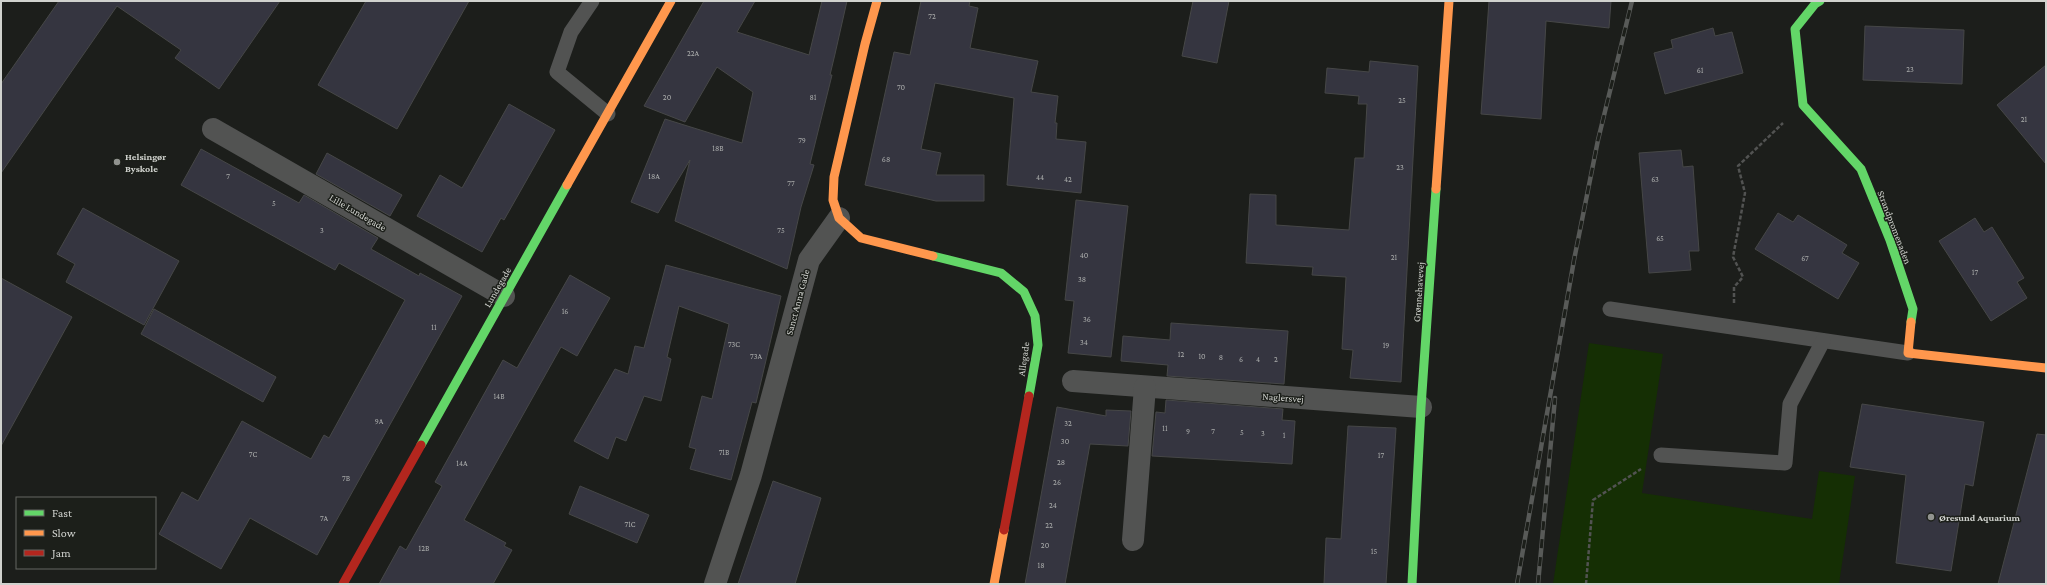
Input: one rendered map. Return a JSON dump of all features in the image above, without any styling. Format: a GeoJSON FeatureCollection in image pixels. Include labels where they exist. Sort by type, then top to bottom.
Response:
{"type":"FeatureCollection","features":[{"type":"Feature","properties":{"kind":"street","name":"Lundegade"},"geometry":{"type":"LineString","coordinates":[[343,584],[671,1]]}},
{"type":"Feature","properties":{"kind":"street"},"geometry":{"type":"LineString","coordinates":[[839,218],[833,200],[834,177],[865,44],[878,1]]}},
{"type":"Feature","properties":{"kind":"street","name":"Grønnehavevej"},"geometry":{"type":"LineString","coordinates":[[1412,584],[1421,407],[1449,1]]}},
{"type":"Feature","properties":{"kind":"street"},"geometry":{"type":"LineString","coordinates":[[1803,105],[1795,29],[1815,4],[1820,1]]}},
{"type":"Feature","properties":{"kind":"street","name":"Strandpromenaden"},"geometry":{"type":"LineString","coordinates":[[1803,105],[1861,169],[1890,240],[1914,310],[1908,353]]}},
{"type":"Feature","properties":{"kind":"street","name":"Lille Lundegade"},"geometry":{"type":"LineString","coordinates":[[213,129],[504,296]]}},
{"type":"Feature","properties":{"kind":"street","name":"Sanct Anna Gade"},"geometry":{"type":"LineString","coordinates":[[715,584],[751,475],[809,260],[839,218]]}},
{"type":"Feature","properties":{"kind":"street","name":"Allegade"},"geometry":{"type":"LineString","coordinates":[[839,218],[861,238],[1001,274],[1024,292],[1035,316],[1038,345],[994,584]]}},
{"type":"Feature","properties":{"kind":"street"},"geometry":{"type":"LineString","coordinates":[[1908,353],[2046,368]]}},
{"type":"Feature","properties":{"kind":"street","name":"Naglersvej"},"geometry":{"type":"LineString","coordinates":[[1073,381],[1421,407]]}},
{"type":"Feature","properties":{"kind":"street"},"geometry":{"type":"LineString","coordinates":[[1133,540],[1145,387]]}},
{"type":"Feature","properties":{"kind":"lane"},"geometry":{"type":"LineString","coordinates":[[592,1],[572,32],[557,72],[608,114]]}},
{"type":"Feature","properties":{"kind":"lane"},"geometry":{"type":"LineString","coordinates":[[1610,310],[1908,353]]}},
{"type":"Feature","properties":{"kind":"lane"},"geometry":{"type":"LineString","coordinates":[[1661,455],[1785,463],[1790,404],[1823,341]]}},
{"type":"Feature","properties":{"kind":"path"},"geometry":{"type":"LineString","coordinates":[[1734,328],[1734,287],[1743,277],[1733,257],[1745,193],[1738,166],[1803,105]]}},
{"type":"Feature","properties":{"kind":"path"},"geometry":{"type":"LineString","coordinates":[[1586,584],[1593,500],[1661,455]]}},
{"type":"Feature","properties":{"kind":"green space"},"geometry":{"type":"Polygon","coordinates":[[[1589,343],[1663,354],[1642,493],[1812,519],[1819,471],[1855,476],[1839,584],[1553,584],[1589,343]]]}},
{"type":"Feature","properties":{"kind":"building"},"geometry":{"type":"Polygon","coordinates":[[[59,1],[280,1],[219,89],[175,58],[181,50],[117,6],[1,173],[1,84],[59,1]]]}},
{"type":"Feature","properties":{"kind":"building"},"geometry":{"type":"Polygon","coordinates":[[[366,1],[469,1],[397,129],[318,85],[366,1]]]}},
{"type":"Feature","properties":{"kind":"building"},"geometry":{"type":"Polygon","coordinates":[[[704,1],[755,1],[737,32],[809,55],[822,1],[847,1],[830,75],[832,75],[810,164],[814,165],[801,207],[787,269],[675,221],[690,160],[658,213],[631,202],[665,119],[742,143],[753,92],[717,67],[685,122],[644,106],[704,1]]]}},
{"type":"Feature","properties":{"kind":"building"},"geometry":{"type":"Polygon","coordinates":[[[921,1],[970,1],[969,6],[978,8],[970,48],[1038,61],[1031,92],[1058,96],[1055,123],[1057,123],[1056,139],[1086,142],[1081,193],[1007,185],[1014,98],[935,83],[921,149],[941,153],[936,175],[984,175],[984,201],[936,201],[865,185],[894,52],[910,55],[921,1]]]}},
{"type":"Feature","properties":{"kind":"building"},"geometry":{"type":"Polygon","coordinates":[[[1193,1],[1229,1],[1217,63],[1182,56],[1193,1]]]}},
{"type":"Feature","properties":{"kind":"building"},"geometry":{"type":"Polygon","coordinates":[[[1489,1],[1611,1],[1609,28],[1546,21],[1541,119],[1481,114],[1489,1]]]}},
{"type":"Feature","properties":{"kind":"building"},"geometry":{"type":"Polygon","coordinates":[[[1865,26],[1964,30],[1962,84],[1863,80],[1865,26]]]}},
{"type":"Feature","properties":{"kind":"building"},"geometry":{"type":"Polygon","coordinates":[[[1713,28],[1715,36],[1732,32],[1743,73],[1665,94],[1654,53],[1673,48],[1671,40],[1713,28]]]}},
{"type":"Feature","properties":{"kind":"building"},"geometry":{"type":"Polygon","coordinates":[[[1370,61],[1418,66],[1401,382],[1350,378],[1353,350],[1342,349],[1346,277],[1312,275],[1313,267],[1246,263],[1250,194],[1276,195],[1276,225],[1349,230],[1355,158],[1364,158],[1367,104],[1358,104],[1359,96],[1325,93],[1327,68],[1369,72],[1370,61]]]}},
{"type":"Feature","properties":{"kind":"building"},"geometry":{"type":"Polygon","coordinates":[[[2046,65],[2046,164],[1997,105],[2046,65]]]}},
{"type":"Feature","properties":{"kind":"building"},"geometry":{"type":"Polygon","coordinates":[[[509,104],[555,130],[504,220],[501,218],[482,252],[417,216],[440,175],[462,188],[509,104]]]}},
{"type":"Feature","properties":{"kind":"building"},"geometry":{"type":"Polygon","coordinates":[[[201,149],[299,203],[304,195],[378,238],[371,249],[419,276],[420,273],[462,296],[317,555],[250,518],[221,569],[159,534],[182,492],[198,501],[242,421],[311,459],[324,435],[329,438],[405,300],[339,263],[335,270],[181,185],[201,149]]]}},
{"type":"Feature","properties":{"kind":"building"},"geometry":{"type":"Polygon","coordinates":[[[1681,150],[1683,167],[1693,166],[1699,251],[1689,251],[1691,270],[1649,273],[1639,153],[1681,150]]]}},
{"type":"Feature","properties":{"kind":"building"},"geometry":{"type":"Polygon","coordinates":[[[327,153],[402,195],[390,216],[316,174],[327,153]]]}},
{"type":"Feature","properties":{"kind":"building"},"geometry":{"type":"Polygon","coordinates":[[[1076,200],[1128,206],[1111,357],[1068,353],[1074,301],[1065,300],[1076,200]]]}},
{"type":"Feature","properties":{"kind":"building"},"geometry":{"type":"Polygon","coordinates":[[[83,208],[179,261],[144,325],[66,282],[75,264],[57,254],[83,208]]]}},
{"type":"Feature","properties":{"kind":"building"},"geometry":{"type":"Polygon","coordinates":[[[1778,213],[1793,222],[1798,215],[1847,245],[1842,253],[1859,263],[1838,299],[1755,249],[1778,213]]]}},
{"type":"Feature","properties":{"kind":"building"},"geometry":{"type":"Polygon","coordinates":[[[1975,218],[1984,232],[1992,227],[2024,278],[2017,282],[2027,298],[1991,321],[1939,241],[1975,218]]]}},
{"type":"Feature","properties":{"kind":"building"},"geometry":{"type":"Polygon","coordinates":[[[666,265],[781,296],[756,403],[752,402],[731,480],[690,469],[696,449],[689,447],[702,396],[712,399],[729,324],[679,306],[667,357],[671,359],[661,401],[644,396],[626,441],[616,437],[608,459],[574,441],[615,369],[628,374],[635,346],[644,348],[666,265]]]}},
{"type":"Feature","properties":{"kind":"building"},"geometry":{"type":"Polygon","coordinates":[[[570,275],[610,298],[577,356],[561,347],[464,520],[506,543],[504,546],[512,550],[493,584],[379,584],[400,546],[406,550],[442,486],[435,482],[503,360],[517,368],[570,275]]]}},
{"type":"Feature","properties":{"kind":"building"},"geometry":{"type":"Polygon","coordinates":[[[1,278],[72,317],[1,446],[1,278]]]}},
{"type":"Feature","properties":{"kind":"building"},"geometry":{"type":"Polygon","coordinates":[[[154,309],[276,377],[263,402],[141,334],[154,309]]]}},
{"type":"Feature","properties":{"kind":"building"},"geometry":{"type":"Polygon","coordinates":[[[1171,323],[1288,331],[1284,384],[1167,376],[1168,365],[1121,361],[1123,336],[1170,340],[1171,323]]]}},
{"type":"Feature","properties":{"kind":"building"},"geometry":{"type":"Polygon","coordinates":[[[1166,400],[1283,409],[1282,420],[1295,421],[1292,464],[1152,456],[1156,412],[1165,413],[1166,400]]]}},
{"type":"Feature","properties":{"kind":"building","name":"Øresund Aquarium"},"geometry":{"type":"Polygon","coordinates":[[[1862,404],[1984,422],[1973,486],[1965,484],[1951,571],[1896,563],[1906,475],[1850,467],[1862,404]]]}},
{"type":"Feature","properties":{"kind":"building"},"geometry":{"type":"Polygon","coordinates":[[[1057,407],[1106,416],[1106,410],[1131,411],[1128,446],[1090,444],[1065,584],[1025,584],[1057,407]]]}},
{"type":"Feature","properties":{"kind":"building"},"geometry":{"type":"Polygon","coordinates":[[[1348,426],[1396,428],[1386,584],[1324,584],[1326,538],[1341,539],[1348,426]]]}},
{"type":"Feature","properties":{"kind":"building"},"geometry":{"type":"Polygon","coordinates":[[[2037,434],[2046,435],[2046,584],[1998,584],[2037,434]]]}},
{"type":"Feature","properties":{"kind":"building"},"geometry":{"type":"Polygon","coordinates":[[[773,481],[821,498],[795,584],[738,584],[773,481]]]}},
{"type":"Feature","properties":{"kind":"building"},"geometry":{"type":"Polygon","coordinates":[[[580,486],[649,515],[637,543],[569,514],[580,486]]]}},
{"type":"Feature","properties":{"kind":"railway"},"geometry":{"type":"LineString","coordinates":[[1517,584],[1574,260],[1598,140],[1632,1]]}},
{"type":"Feature","properties":{"kind":"railway"},"geometry":{"type":"LineString","coordinates":[[1538,584],[1555,398]]}},
{"type":"Feature","properties":{"kind":"traffic: fast"},"geometry":{"type":"LineString","coordinates":[[1820,1],[1815,4],[1795,29],[1803,105],[1861,169],[1890,240],[1913,309],[1911,322]]}},
{"type":"Feature","properties":{"kind":"traffic: fast"},"geometry":{"type":"LineString","coordinates":[[421,445],[567,185]]}},
{"type":"Feature","properties":{"kind":"traffic: fast"},"geometry":{"type":"LineString","coordinates":[[1412,584],[1421,407],[1436,189]]}},
{"type":"Feature","properties":{"kind":"traffic: fast"},"geometry":{"type":"LineString","coordinates":[[933,256],[1001,273],[1024,292],[1035,316],[1038,345],[1029,396]]}},
{"type":"Feature","properties":{"kind":"traffic: slow"},"geometry":{"type":"LineString","coordinates":[[567,185],[671,1]]}},
{"type":"Feature","properties":{"kind":"traffic: slow"},"geometry":{"type":"LineString","coordinates":[[877,1],[865,44],[834,177],[833,200],[839,218],[861,238],[933,256]]}},
{"type":"Feature","properties":{"kind":"traffic: slow"},"geometry":{"type":"LineString","coordinates":[[1436,189],[1449,1]]}},
{"type":"Feature","properties":{"kind":"traffic: slow"},"geometry":{"type":"LineString","coordinates":[[1911,322],[1908,353],[2046,368]]}},
{"type":"Feature","properties":{"kind":"traffic: slow"},"geometry":{"type":"LineString","coordinates":[[994,584],[1004,530]]}},
{"type":"Feature","properties":{"kind":"traffic: jam"},"geometry":{"type":"LineString","coordinates":[[1004,530],[1029,396]]}},
{"type":"Feature","properties":{"kind":"traffic: jam"},"geometry":{"type":"LineString","coordinates":[[343,584],[421,445]]}},
{"type":"Feature","properties":{"kind":"place","name":"Helsingør Byskole"},"geometry":{"type":"Point","coordinates":[117,162]}},
{"type":"Feature","properties":{"kind":"place","name":"Øresund Aquarium"},"geometry":{"type":"Point","coordinates":[1931,517]}}]}
